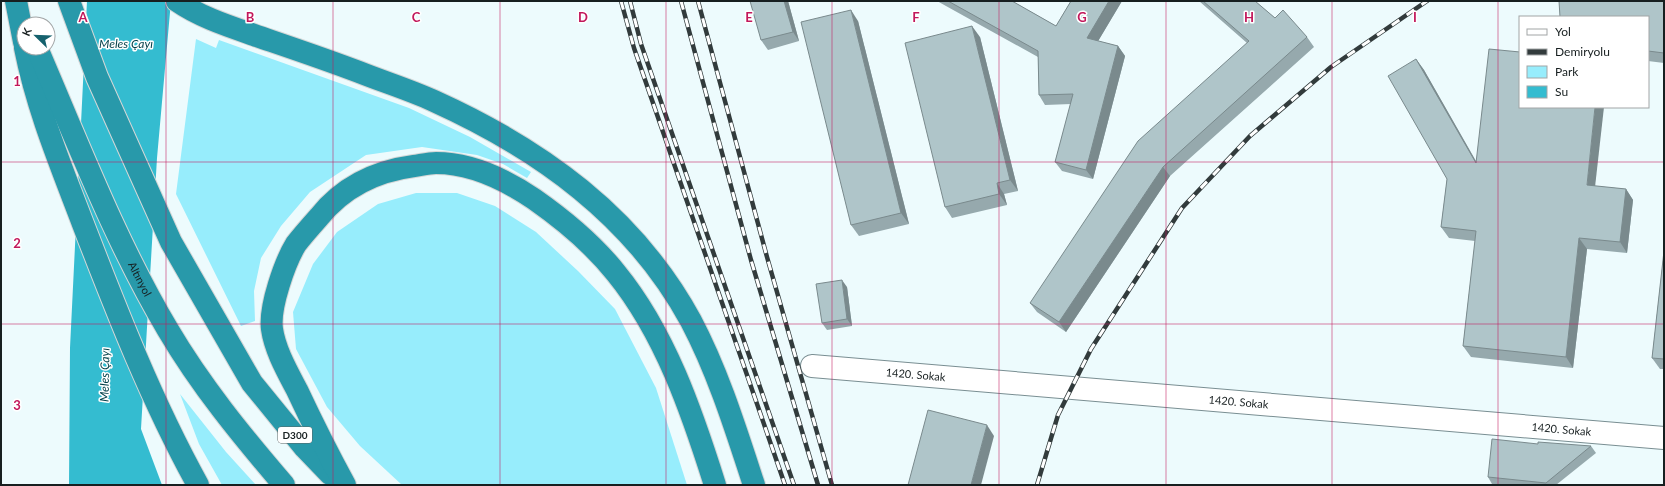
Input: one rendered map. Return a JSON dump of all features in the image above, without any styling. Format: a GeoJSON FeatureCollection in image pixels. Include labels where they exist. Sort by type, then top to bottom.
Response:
{"type":"FeatureCollection","features":[{"type":"Feature","properties":{"kind":"highway"},"geometry":{"type":"LineString","coordinates":[[16,1],[23,16]]}},
{"type":"Feature","properties":{"kind":"highway"},"geometry":{"type":"LineString","coordinates":[[16,1],[19,16]]}},
{"type":"Feature","properties":{"kind":"highway","name":"D300"},"geometry":{"type":"LineString","coordinates":[[69,1],[97,77],[171,242],[252,383],[306,448],[340,485]]}},
{"type":"Feature","properties":{"kind":"highway"},"geometry":{"type":"LineString","coordinates":[[177,1],[218,22],[433,100],[478,122],[525,149],[572,182],[611,215],[644,252],[671,288],[691,322],[716,376],[754,485]]}},
{"type":"Feature","properties":{"kind":"highway"},"geometry":{"type":"LineString","coordinates":[[27,56],[42,117],[91,246],[140,365],[183,458],[198,485]]}},
{"type":"Feature","properties":{"kind":"highway","name":"Altınyol"},"geometry":{"type":"LineString","coordinates":[[41,56],[128,255],[168,331],[230,422],[284,485]]}},
{"type":"Feature","properties":{"kind":"highway"},"geometry":{"type":"LineString","coordinates":[[345,485],[324,447],[278,351],[272,327],[276,290],[295,246],[331,202],[368,177],[401,168],[436,163],[475,170],[511,184],[552,212],[585,239],[617,273],[642,312],[670,363],[696,426],[715,485]]}},
{"type":"Feature","properties":{"kind":"street","name":"1420. Sokak"},"geometry":{"type":"LineString","coordinates":[[812,366],[1664,438]]}},
{"type":"Feature","properties":{"kind":"green space"},"geometry":{"type":"Polygon","coordinates":[[[196,39],[216,48],[219,40],[409,108],[470,137],[531,172],[527,178],[503,164],[477,155],[422,147],[366,155],[310,192],[281,226],[261,258],[254,291],[255,321],[241,326],[176,194],[196,39]]]}},
{"type":"Feature","properties":{"kind":"green space"},"geometry":{"type":"Polygon","coordinates":[[[416,193],[457,193],[495,206],[536,232],[578,271],[615,309],[656,388],[687,485],[402,485],[360,446],[327,407],[296,349],[293,312],[313,264],[337,232],[378,204],[416,193]]]}},
{"type":"Feature","properties":{"kind":"green space"},"geometry":{"type":"Polygon","coordinates":[[[180,394],[226,452],[256,485],[222,485],[199,444],[180,394]]]}},
{"type":"Feature","properties":{"kind":"water","name":"Meles Çayı"},"geometry":{"type":"Polygon","coordinates":[[[87,1],[171,1],[157,158],[141,429],[162,485],[69,485],[70,348],[87,1]]]}},
{"type":"Feature","properties":{"kind":"building"},"geometry":{"type":"Polygon","coordinates":[[[750,1],[784,1],[793,32],[761,40],[750,1]]]}},
{"type":"Feature","properties":{"kind":"building"},"geometry":{"type":"Polygon","coordinates":[[[948,1],[1012,1],[1056,26],[1071,1],[1109,1],[1087,38],[1118,46],[1086,170],[1055,162],[1073,94],[1039,95],[1038,51],[948,1]]]}},
{"type":"Feature","properties":{"kind":"building"},"geometry":{"type":"Polygon","coordinates":[[[1203,1],[1255,1],[1275,18],[1283,10],[1307,37],[1163,167],[1059,322],[1030,303],[1138,141],[1249,41],[1203,1]]]}},
{"type":"Feature","properties":{"kind":"building"},"geometry":{"type":"Polygon","coordinates":[[[1559,1],[1664,1],[1664,53],[1649,51],[1649,16],[1560,16],[1559,1]]]}},
{"type":"Feature","properties":{"kind":"building"},"geometry":{"type":"Polygon","coordinates":[[[851,10],[901,213],[851,225],[801,22],[851,10]]]}},
{"type":"Feature","properties":{"kind":"building"},"geometry":{"type":"Polygon","coordinates":[[[972,26],[1010,180],[997,183],[999,194],[945,207],[905,43],[972,26]]]}},
{"type":"Feature","properties":{"kind":"building"},"geometry":{"type":"Polygon","coordinates":[[[1489,49],[1519,52],[1519,108],[1595,108],[1587,185],[1626,189],[1620,242],[1579,238],[1566,357],[1463,346],[1476,231],[1441,227],[1447,179],[1388,76],[1416,59],[1476,163],[1489,49]]]}},
{"type":"Feature","properties":{"kind":"building"},"geometry":{"type":"Polygon","coordinates":[[[1664,251],[1664,359],[1652,358],[1664,251]]]}},
{"type":"Feature","properties":{"kind":"building"},"geometry":{"type":"Polygon","coordinates":[[[842,280],[847,319],[822,323],[816,284],[842,280]]]}},
{"type":"Feature","properties":{"kind":"building"},"geometry":{"type":"Polygon","coordinates":[[[928,410],[987,425],[971,485],[908,485],[928,410]]]}},
{"type":"Feature","properties":{"kind":"building"},"geometry":{"type":"Polygon","coordinates":[[[1492,439],[1538,444],[1538,442],[1591,446],[1546,483],[1488,477],[1492,439]]]}},
{"type":"Feature","properties":{"kind":"railway"},"geometry":{"type":"LineString","coordinates":[[621,1],[634,48],[785,485]]}},
{"type":"Feature","properties":{"kind":"railway"},"geometry":{"type":"LineString","coordinates":[[630,1],[641,44],[794,485]]}},
{"type":"Feature","properties":{"kind":"railway"},"geometry":{"type":"LineString","coordinates":[[681,1],[751,260],[818,485]]}},
{"type":"Feature","properties":{"kind":"railway"},"geometry":{"type":"LineString","coordinates":[[698,1],[767,257],[832,485]]}},
{"type":"Feature","properties":{"kind":"railway"},"geometry":{"type":"LineString","coordinates":[[1037,485],[1058,415],[1091,349],[1182,208],[1250,136],[1331,67],[1427,1]]}}]}
